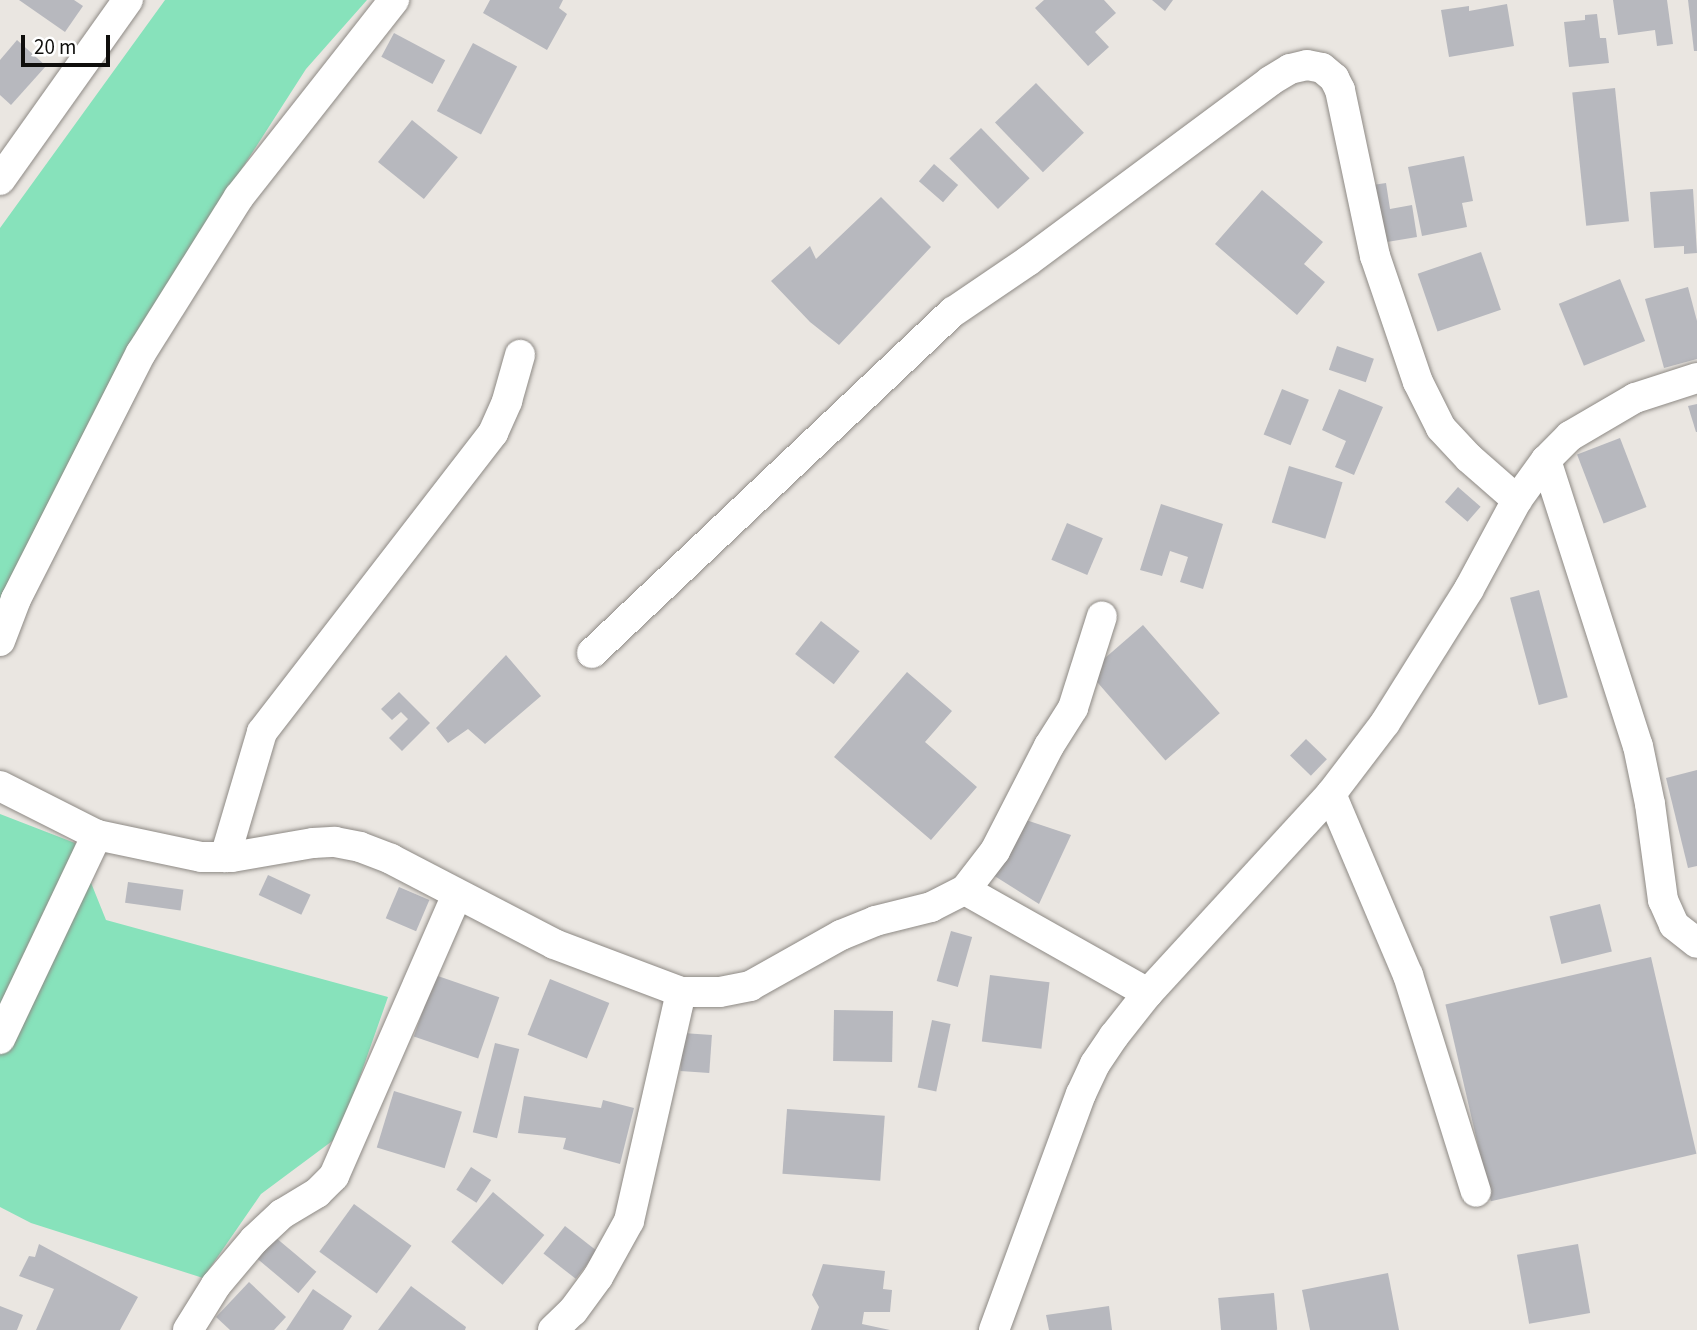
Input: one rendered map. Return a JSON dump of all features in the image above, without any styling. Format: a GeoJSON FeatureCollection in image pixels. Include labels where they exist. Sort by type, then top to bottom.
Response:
{"type":"FeatureCollection","features":[{"type":"Feature","properties":{"kind":"street"},"geometry":{"type":"LineString","coordinates":[[0,180],[128,0]]}},
{"type":"Feature","properties":{"kind":"street"},"geometry":{"type":"LineString","coordinates":[[0,642],[16,599],[141,354],[239,197],[394,0]]}},
{"type":"Feature","properties":{"kind":"street"},"geometry":{"type":"LineString","coordinates":[[592,653],[953,312],[1028,261],[1270,81],[1290,69],[1307,65],[1322,68],[1334,78],[1340,90],[1375,256],[1418,382],[1441,428],[1469,458],[1517,500]]}},
{"type":"Feature","properties":{"kind":"street"},"geometry":{"type":"LineString","coordinates":[[225,857],[262,732],[494,433],[508,401],[520,355]]}},
{"type":"Feature","properties":{"kind":"street"},"geometry":{"type":"LineString","coordinates":[[994,1330],[1086,1084],[1108,1045],[1149,993],[1331,794],[1385,723],[1469,589],[1517,500],[1546,460],[1570,436],[1634,398],[1697,378]]}},
{"type":"Feature","properties":{"kind":"street"},"geometry":{"type":"LineString","coordinates":[[1546,460],[1638,746],[1650,804],[1663,900],[1674,925],[1697,943]]}},
{"type":"Feature","properties":{"kind":"street"},"geometry":{"type":"LineString","coordinates":[[0,786],[97,835],[201,857],[225,857],[335,842],[359,847],[391,859],[554,944],[681,992],[720,992],[750,986],[841,935],[875,921],[950,900],[965,890],[995,851],[1049,746],[1073,708],[1102,616]]}},
{"type":"Feature","properties":{"kind":"street"},"geometry":{"type":"LineString","coordinates":[[1331,794],[1408,975],[1476,1192]]}},
{"type":"Feature","properties":{"kind":"street"},"geometry":{"type":"LineString","coordinates":[[0,1039],[97,835]]}},
{"type":"Feature","properties":{"kind":"street"},"geometry":{"type":"LineString","coordinates":[[965,890],[1149,993]]}},
{"type":"Feature","properties":{"kind":"street"},"geometry":{"type":"LineString","coordinates":[[188,1330],[216,1285],[254,1240],[282,1214],[317,1193],[334,1177],[457,895]]}},
{"type":"Feature","properties":{"kind":"street"},"geometry":{"type":"LineString","coordinates":[[553,1330],[573,1311],[598,1277],[629,1221],[681,992]]}},
{"type":"Feature","properties":{"kind":"green space"},"geometry":{"type":"Polygon","coordinates":[[[165,0],[367,0],[306,69],[128,346],[89,444],[0,611],[0,228],[165,0]]]}},
{"type":"Feature","properties":{"kind":"green space"},"geometry":{"type":"Polygon","coordinates":[[[0,814],[75,843],[106,920],[388,997],[339,1136],[261,1194],[203,1278],[31,1223],[0,1207],[0,814]]]}},
{"type":"Feature","properties":{"kind":"building"},"geometry":{"type":"Polygon","coordinates":[[[19,0],[74,0],[83,6],[65,32],[19,0]]]}},
{"type":"Feature","properties":{"kind":"building"},"geometry":{"type":"Polygon","coordinates":[[[490,0],[563,0],[559,8],[567,14],[547,50],[483,13],[490,0]]]}},
{"type":"Feature","properties":{"kind":"building"},"geometry":{"type":"Polygon","coordinates":[[[1044,0],[1104,0],[1116,13],[1095,32],[1109,47],[1088,66],[1035,8],[1044,0]]]}},
{"type":"Feature","properties":{"kind":"building"},"geometry":{"type":"Polygon","coordinates":[[[1152,0],[1173,0],[1165,11],[1152,0]]]}},
{"type":"Feature","properties":{"kind":"building"},"geometry":{"type":"Polygon","coordinates":[[[1613,0],[1667,0],[1673,44],[1657,46],[1655,30],[1618,35],[1613,0]]]}},
{"type":"Feature","properties":{"kind":"building"},"geometry":{"type":"Polygon","coordinates":[[[1688,0],[1697,0],[1697,51],[1694,51],[1688,0]]]}},
{"type":"Feature","properties":{"kind":"building"},"geometry":{"type":"Polygon","coordinates":[[[1507,4],[1514,46],[1449,57],[1441,10],[1469,6],[1469,11],[1507,4]]]}},
{"type":"Feature","properties":{"kind":"building"},"geometry":{"type":"Polygon","coordinates":[[[1597,14],[1600,38],[1606,38],[1609,63],[1569,67],[1564,22],[1585,20],[1585,15],[1597,14]]]}},
{"type":"Feature","properties":{"kind":"building"},"geometry":{"type":"Polygon","coordinates":[[[394,33],[445,60],[433,84],[381,57],[394,33]]]}},
{"type":"Feature","properties":{"kind":"building"},"geometry":{"type":"Polygon","coordinates":[[[17,40],[46,66],[11,105],[0,95],[0,60],[17,40]]]}},
{"type":"Feature","properties":{"kind":"building"},"geometry":{"type":"Polygon","coordinates":[[[473,43],[517,66],[481,134],[437,111],[473,43]]]}},
{"type":"Feature","properties":{"kind":"building"},"geometry":{"type":"Polygon","coordinates":[[[1036,83],[1084,133],[1043,172],[995,123],[1036,83]]]}},
{"type":"Feature","properties":{"kind":"building"},"geometry":{"type":"Polygon","coordinates":[[[1615,88],[1629,221],[1586,226],[1572,92],[1615,88]]]}},
{"type":"Feature","properties":{"kind":"building"},"geometry":{"type":"Polygon","coordinates":[[[412,120],[458,157],[424,199],[378,162],[412,120]]]}},
{"type":"Feature","properties":{"kind":"building"},"geometry":{"type":"Polygon","coordinates":[[[981,128],[1030,178],[998,209],[949,159],[981,128]]]}},
{"type":"Feature","properties":{"kind":"building"},"geometry":{"type":"Polygon","coordinates":[[[1464,156],[1473,201],[1462,203],[1467,227],[1422,236],[1408,167],[1464,156]]]}},
{"type":"Feature","properties":{"kind":"building"},"geometry":{"type":"Polygon","coordinates":[[[934,164],[958,185],[943,202],[919,181],[934,164]]]}},
{"type":"Feature","properties":{"kind":"building"},"geometry":{"type":"Polygon","coordinates":[[[1386,183],[1390,209],[1412,205],[1417,237],[1375,244],[1366,186],[1386,183]]]}},
{"type":"Feature","properties":{"kind":"building"},"geometry":{"type":"Polygon","coordinates":[[[1693,189],[1697,253],[1684,254],[1684,246],[1654,248],[1650,192],[1693,189]]]}},
{"type":"Feature","properties":{"kind":"building"},"geometry":{"type":"Polygon","coordinates":[[[1262,190],[1323,242],[1304,264],[1325,282],[1297,315],[1215,244],[1262,190]]]}},
{"type":"Feature","properties":{"kind":"building"},"geometry":{"type":"Polygon","coordinates":[[[881,197],[931,247],[839,345],[810,322],[771,281],[810,246],[816,259],[881,197]]]}},
{"type":"Feature","properties":{"kind":"building"},"geometry":{"type":"Polygon","coordinates":[[[1481,252],[1501,310],[1438,331],[1418,274],[1481,252]]]}},
{"type":"Feature","properties":{"kind":"building"},"geometry":{"type":"Polygon","coordinates":[[[1620,279],[1645,341],[1584,366],[1559,304],[1620,279]]]}},
{"type":"Feature","properties":{"kind":"building"},"geometry":{"type":"Polygon","coordinates":[[[1688,287],[1697,321],[1697,359],[1664,368],[1645,299],[1688,287]]]}},
{"type":"Feature","properties":{"kind":"building"},"geometry":{"type":"Polygon","coordinates":[[[1337,346],[1374,359],[1366,382],[1329,370],[1337,346]]]}},
{"type":"Feature","properties":{"kind":"building"},"geometry":{"type":"Polygon","coordinates":[[[1282,389],[1309,400],[1291,445],[1264,434],[1282,389]]]}},
{"type":"Feature","properties":{"kind":"building"},"geometry":{"type":"Polygon","coordinates":[[[1339,389],[1383,407],[1354,475],[1335,467],[1346,441],[1322,430],[1339,389]]]}},
{"type":"Feature","properties":{"kind":"building"},"geometry":{"type":"Polygon","coordinates":[[[1697,404],[1697,432],[1696,432],[1688,406],[1697,404]]]}},
{"type":"Feature","properties":{"kind":"building"},"geometry":{"type":"Polygon","coordinates":[[[1620,438],[1647,507],[1604,524],[1577,454],[1620,438]]]}},
{"type":"Feature","properties":{"kind":"building"},"geometry":{"type":"Polygon","coordinates":[[[1289,466],[1343,482],[1325,539],[1272,522],[1289,466]]]}},
{"type":"Feature","properties":{"kind":"building"},"geometry":{"type":"Polygon","coordinates":[[[1458,487],[1481,507],[1468,522],[1445,502],[1458,487]]]}},
{"type":"Feature","properties":{"kind":"building"},"geometry":{"type":"Polygon","coordinates":[[[1161,504],[1223,524],[1203,589],[1180,582],[1188,557],[1170,551],[1162,576],[1140,570],[1161,504]]]}},
{"type":"Feature","properties":{"kind":"building"},"geometry":{"type":"Polygon","coordinates":[[[1067,523],[1103,538],[1087,575],[1051,560],[1067,523]]]}},
{"type":"Feature","properties":{"kind":"building"},"geometry":{"type":"Polygon","coordinates":[[[1539,590],[1568,697],[1539,705],[1510,598],[1539,590]]]}},
{"type":"Feature","properties":{"kind":"building"},"geometry":{"type":"Polygon","coordinates":[[[821,621],[860,651],[834,684],[795,654],[821,621]]]}},
{"type":"Feature","properties":{"kind":"building"},"geometry":{"type":"Polygon","coordinates":[[[1143,625],[1220,713],[1165,761],[1089,672],[1143,625]]]}},
{"type":"Feature","properties":{"kind":"building"},"geometry":{"type":"Polygon","coordinates":[[[506,655],[541,696],[485,744],[468,729],[448,743],[436,728],[506,655]]]}},
{"type":"Feature","properties":{"kind":"building"},"geometry":{"type":"Polygon","coordinates":[[[907,672],[952,711],[925,742],[977,787],[931,840],[834,757],[907,672]]]}},
{"type":"Feature","properties":{"kind":"building"},"geometry":{"type":"Polygon","coordinates":[[[399,692],[430,723],[402,751],[389,738],[408,719],[401,712],[392,720],[381,709],[399,692]]]}},
{"type":"Feature","properties":{"kind":"building"},"geometry":{"type":"Polygon","coordinates":[[[1306,739],[1327,759],[1311,776],[1290,756],[1306,739]]]}},
{"type":"Feature","properties":{"kind":"building"},"geometry":{"type":"Polygon","coordinates":[[[1697,770],[1697,866],[1688,868],[1666,778],[1697,770]]]}},
{"type":"Feature","properties":{"kind":"building"},"geometry":{"type":"Polygon","coordinates":[[[1026,820],[1071,835],[1039,904],[993,875],[1026,820]]]}},
{"type":"Feature","properties":{"kind":"building"},"geometry":{"type":"Polygon","coordinates":[[[268,875],[311,895],[301,915],[259,895],[268,875]]]}},
{"type":"Feature","properties":{"kind":"building"},"geometry":{"type":"Polygon","coordinates":[[[128,882],[183,890],[181,911],[125,903],[128,882]]]}},
{"type":"Feature","properties":{"kind":"building"},"geometry":{"type":"Polygon","coordinates":[[[399,887],[429,900],[416,931],[386,918],[399,887]]]}},
{"type":"Feature","properties":{"kind":"building"},"geometry":{"type":"Polygon","coordinates":[[[1600,904],[1612,952],[1561,964],[1550,917],[1600,904]]]}},
{"type":"Feature","properties":{"kind":"building"},"geometry":{"type":"Polygon","coordinates":[[[951,931],[972,937],[958,987],[937,981],[951,931]]]}},
{"type":"Feature","properties":{"kind":"building"},"geometry":{"type":"Polygon","coordinates":[[[1651,957],[1696,1154],[1491,1201],[1445,1004],[1651,957]]]}},
{"type":"Feature","properties":{"kind":"building"},"geometry":{"type":"Polygon","coordinates":[[[435,975],[499,997],[478,1059],[414,1036],[435,975]]]}},
{"type":"Feature","properties":{"kind":"building"},"geometry":{"type":"Polygon","coordinates":[[[990,975],[1050,982],[1041,1049],[982,1042],[990,975]]]}},
{"type":"Feature","properties":{"kind":"building"},"geometry":{"type":"Polygon","coordinates":[[[550,979],[609,1003],[587,1059],[528,1035],[550,979]]]}},
{"type":"Feature","properties":{"kind":"building"},"geometry":{"type":"Polygon","coordinates":[[[834,1010],[893,1011],[892,1062],[833,1061],[834,1010]]]}},
{"type":"Feature","properties":{"kind":"building"},"geometry":{"type":"Polygon","coordinates":[[[932,1020],[951,1024],[936,1091],[918,1087],[932,1020]]]}},
{"type":"Feature","properties":{"kind":"building"},"geometry":{"type":"Polygon","coordinates":[[[683,1033],[712,1035],[709,1073],[680,1071],[683,1033]]]}},
{"type":"Feature","properties":{"kind":"building"},"geometry":{"type":"Polygon","coordinates":[[[495,1043],[519,1049],[497,1138],[473,1132],[495,1043]]]}},
{"type":"Feature","properties":{"kind":"building"},"geometry":{"type":"Polygon","coordinates":[[[394,1091],[462,1112],[445,1168],[377,1147],[394,1091]]]}},
{"type":"Feature","properties":{"kind":"building"},"geometry":{"type":"Polygon","coordinates":[[[524,1096],[601,1108],[603,1100],[634,1108],[620,1164],[563,1149],[566,1138],[518,1133],[524,1096]]]}},
{"type":"Feature","properties":{"kind":"building"},"geometry":{"type":"Polygon","coordinates":[[[787,1109],[885,1116],[880,1181],[782,1174],[787,1109]]]}},
{"type":"Feature","properties":{"kind":"building"},"geometry":{"type":"Polygon","coordinates":[[[471,1167],[491,1180],[476,1203],[456,1190],[471,1167]]]}},
{"type":"Feature","properties":{"kind":"building"},"geometry":{"type":"Polygon","coordinates":[[[493,1192],[544,1235],[503,1285],[451,1242],[493,1192]]]}},
{"type":"Feature","properties":{"kind":"building"},"geometry":{"type":"Polygon","coordinates":[[[354,1204],[411,1246],[377,1293],[319,1252],[354,1204]]]}},
{"type":"Feature","properties":{"kind":"building"},"geometry":{"type":"Polygon","coordinates":[[[565,1226],[597,1251],[576,1279],[543,1254],[565,1226]]]}},
{"type":"Feature","properties":{"kind":"building"},"geometry":{"type":"Polygon","coordinates":[[[275,1237],[316,1272],[298,1293],[257,1258],[275,1237]]]}},
{"type":"Feature","properties":{"kind":"building"},"geometry":{"type":"Polygon","coordinates":[[[39,1244],[138,1297],[120,1330],[36,1330],[54,1289],[19,1276],[29,1256],[35,1257],[39,1244]]]}},
{"type":"Feature","properties":{"kind":"building"},"geometry":{"type":"Polygon","coordinates":[[[1578,1244],[1590,1313],[1529,1324],[1517,1255],[1578,1244]]]}},
{"type":"Feature","properties":{"kind":"building"},"geometry":{"type":"Polygon","coordinates":[[[823,1264],[885,1271],[883,1289],[892,1290],[890,1312],[864,1312],[862,1324],[890,1330],[811,1330],[819,1307],[812,1295],[823,1264]]]}},
{"type":"Feature","properties":{"kind":"building"},"geometry":{"type":"Polygon","coordinates":[[[1388,1273],[1399,1330],[1310,1330],[1302,1290],[1388,1273]]]}},
{"type":"Feature","properties":{"kind":"building"},"geometry":{"type":"Polygon","coordinates":[[[249,1282],[286,1317],[274,1330],[230,1330],[216,1317],[249,1282]]]}},
{"type":"Feature","properties":{"kind":"building"},"geometry":{"type":"Polygon","coordinates":[[[411,1286],[466,1327],[465,1330],[378,1330],[411,1286]]]}},
{"type":"Feature","properties":{"kind":"building"},"geometry":{"type":"Polygon","coordinates":[[[313,1289],[352,1316],[343,1330],[286,1330],[313,1289]]]}},
{"type":"Feature","properties":{"kind":"building"},"geometry":{"type":"Polygon","coordinates":[[[1274,1293],[1277,1330],[1221,1330],[1218,1298],[1274,1293]]]}},
{"type":"Feature","properties":{"kind":"building"},"geometry":{"type":"Polygon","coordinates":[[[0,1306],[23,1315],[17,1330],[0,1330],[0,1306]]]}},
{"type":"Feature","properties":{"kind":"building"},"geometry":{"type":"Polygon","coordinates":[[[1109,1306],[1112,1330],[1049,1330],[1046,1315],[1109,1306]]]}}]}
